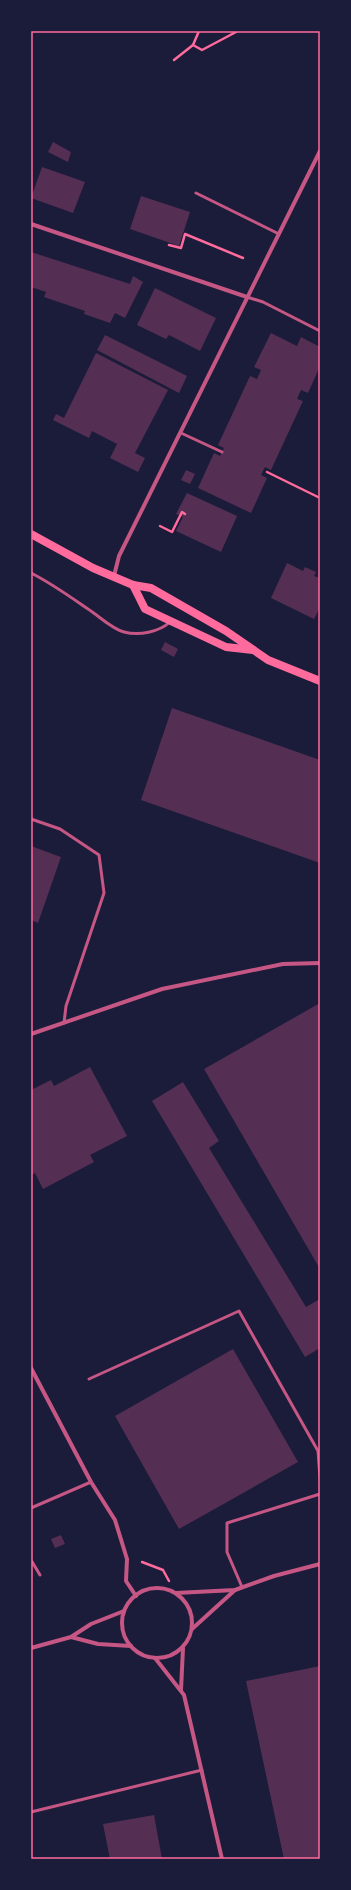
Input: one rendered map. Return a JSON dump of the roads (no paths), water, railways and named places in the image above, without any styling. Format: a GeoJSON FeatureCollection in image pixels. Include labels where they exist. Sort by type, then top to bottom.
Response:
{"type":"FeatureCollection","features":[{"type":"Feature","properties":{"kind":"main road"},"geometry":{"type":"LineString","coordinates":[[31,534],[93,568],[133,585],[150,588],[226,631],[268,660],[320,681]]}},
{"type":"Feature","properties":{"kind":"main road"},"geometry":{"type":"LineString","coordinates":[[133,585],[145,609],[226,647],[254,650]]}},
{"type":"Feature","properties":{"kind":"street"},"geometry":{"type":"LineString","coordinates":[[114,576],[119,556],[320,151]]}},
{"type":"Feature","properties":{"kind":"street"},"geometry":{"type":"LineString","coordinates":[[31,224],[247,298]]}},
{"type":"Feature","properties":{"kind":"street"},"geometry":{"type":"LineString","coordinates":[[31,1034],[162,989],[283,964],[320,963]]}},
{"type":"Feature","properties":{"kind":"street"},"geometry":{"type":"LineString","coordinates":[[31,1368],[91,1482],[115,1520],[127,1558],[126,1581],[136,1596]]}},
{"type":"Feature","properties":{"kind":"street"},"geometry":{"type":"LineString","coordinates":[[192,1629],[235,1590],[274,1576],[320,1564]]}},
{"type":"Feature","properties":{"kind":"street"},"geometry":{"type":"LineString","coordinates":[[156,1588],[166,1589],[176,1593],[184,1600],[189,1608],[192,1618],[192,1629],[189,1639],[183,1648],[175,1654],[165,1657],[155,1658],[138,1652],[131,1646],[123,1630],[124,1611],[129,1602],[145,1591],[156,1588]]}},
{"type":"Feature","properties":{"kind":"street"},"geometry":{"type":"LineString","coordinates":[[176,1593],[235,1590]]}},
{"type":"Feature","properties":{"kind":"street"},"geometry":{"type":"LineString","coordinates":[[31,1648],[71,1637],[91,1624],[124,1611]]}},
{"type":"Feature","properties":{"kind":"street"},"geometry":{"type":"LineString","coordinates":[[71,1637],[98,1644],[131,1646]]}},
{"type":"Feature","properties":{"kind":"street"},"geometry":{"type":"LineString","coordinates":[[181,1690],[183,1648]]}},
{"type":"Feature","properties":{"kind":"street"},"geometry":{"type":"LineString","coordinates":[[155,1658],[184,1695],[222,1859]]}},
{"type":"Feature","properties":{"kind":"lane"},"geometry":{"type":"LineString","coordinates":[[196,193],[279,234]]}},
{"type":"Feature","properties":{"kind":"lane"},"geometry":{"type":"LineString","coordinates":[[247,298],[263,302],[320,331]]}},
{"type":"Feature","properties":{"kind":"lane"},"geometry":{"type":"LineString","coordinates":[[181,433],[222,452]]}},
{"type":"Feature","properties":{"kind":"lane"},"geometry":{"type":"LineString","coordinates":[[31,573],[54,585],[106,622],[124,632],[147,633],[164,628],[171,621]]}},
{"type":"Feature","properties":{"kind":"lane"},"geometry":{"type":"LineString","coordinates":[[31,819],[60,829],[99,855],[104,893],[66,1006],[64,1023]]}},
{"type":"Feature","properties":{"kind":"lane"},"geometry":{"type":"LineString","coordinates":[[89,1379],[239,1311],[318,1451],[320,1478]]}},
{"type":"Feature","properties":{"kind":"lane"},"geometry":{"type":"LineString","coordinates":[[31,1508],[91,1482]]}},
{"type":"Feature","properties":{"kind":"lane"},"geometry":{"type":"LineString","coordinates":[[242,1587],[227,1552],[227,1523],[320,1494]]}},
{"type":"Feature","properties":{"kind":"lane"},"geometry":{"type":"LineString","coordinates":[[31,1560],[40,1575]]}},
{"type":"Feature","properties":{"kind":"lane"},"geometry":{"type":"LineString","coordinates":[[31,1812],[202,1770]]}}]}
